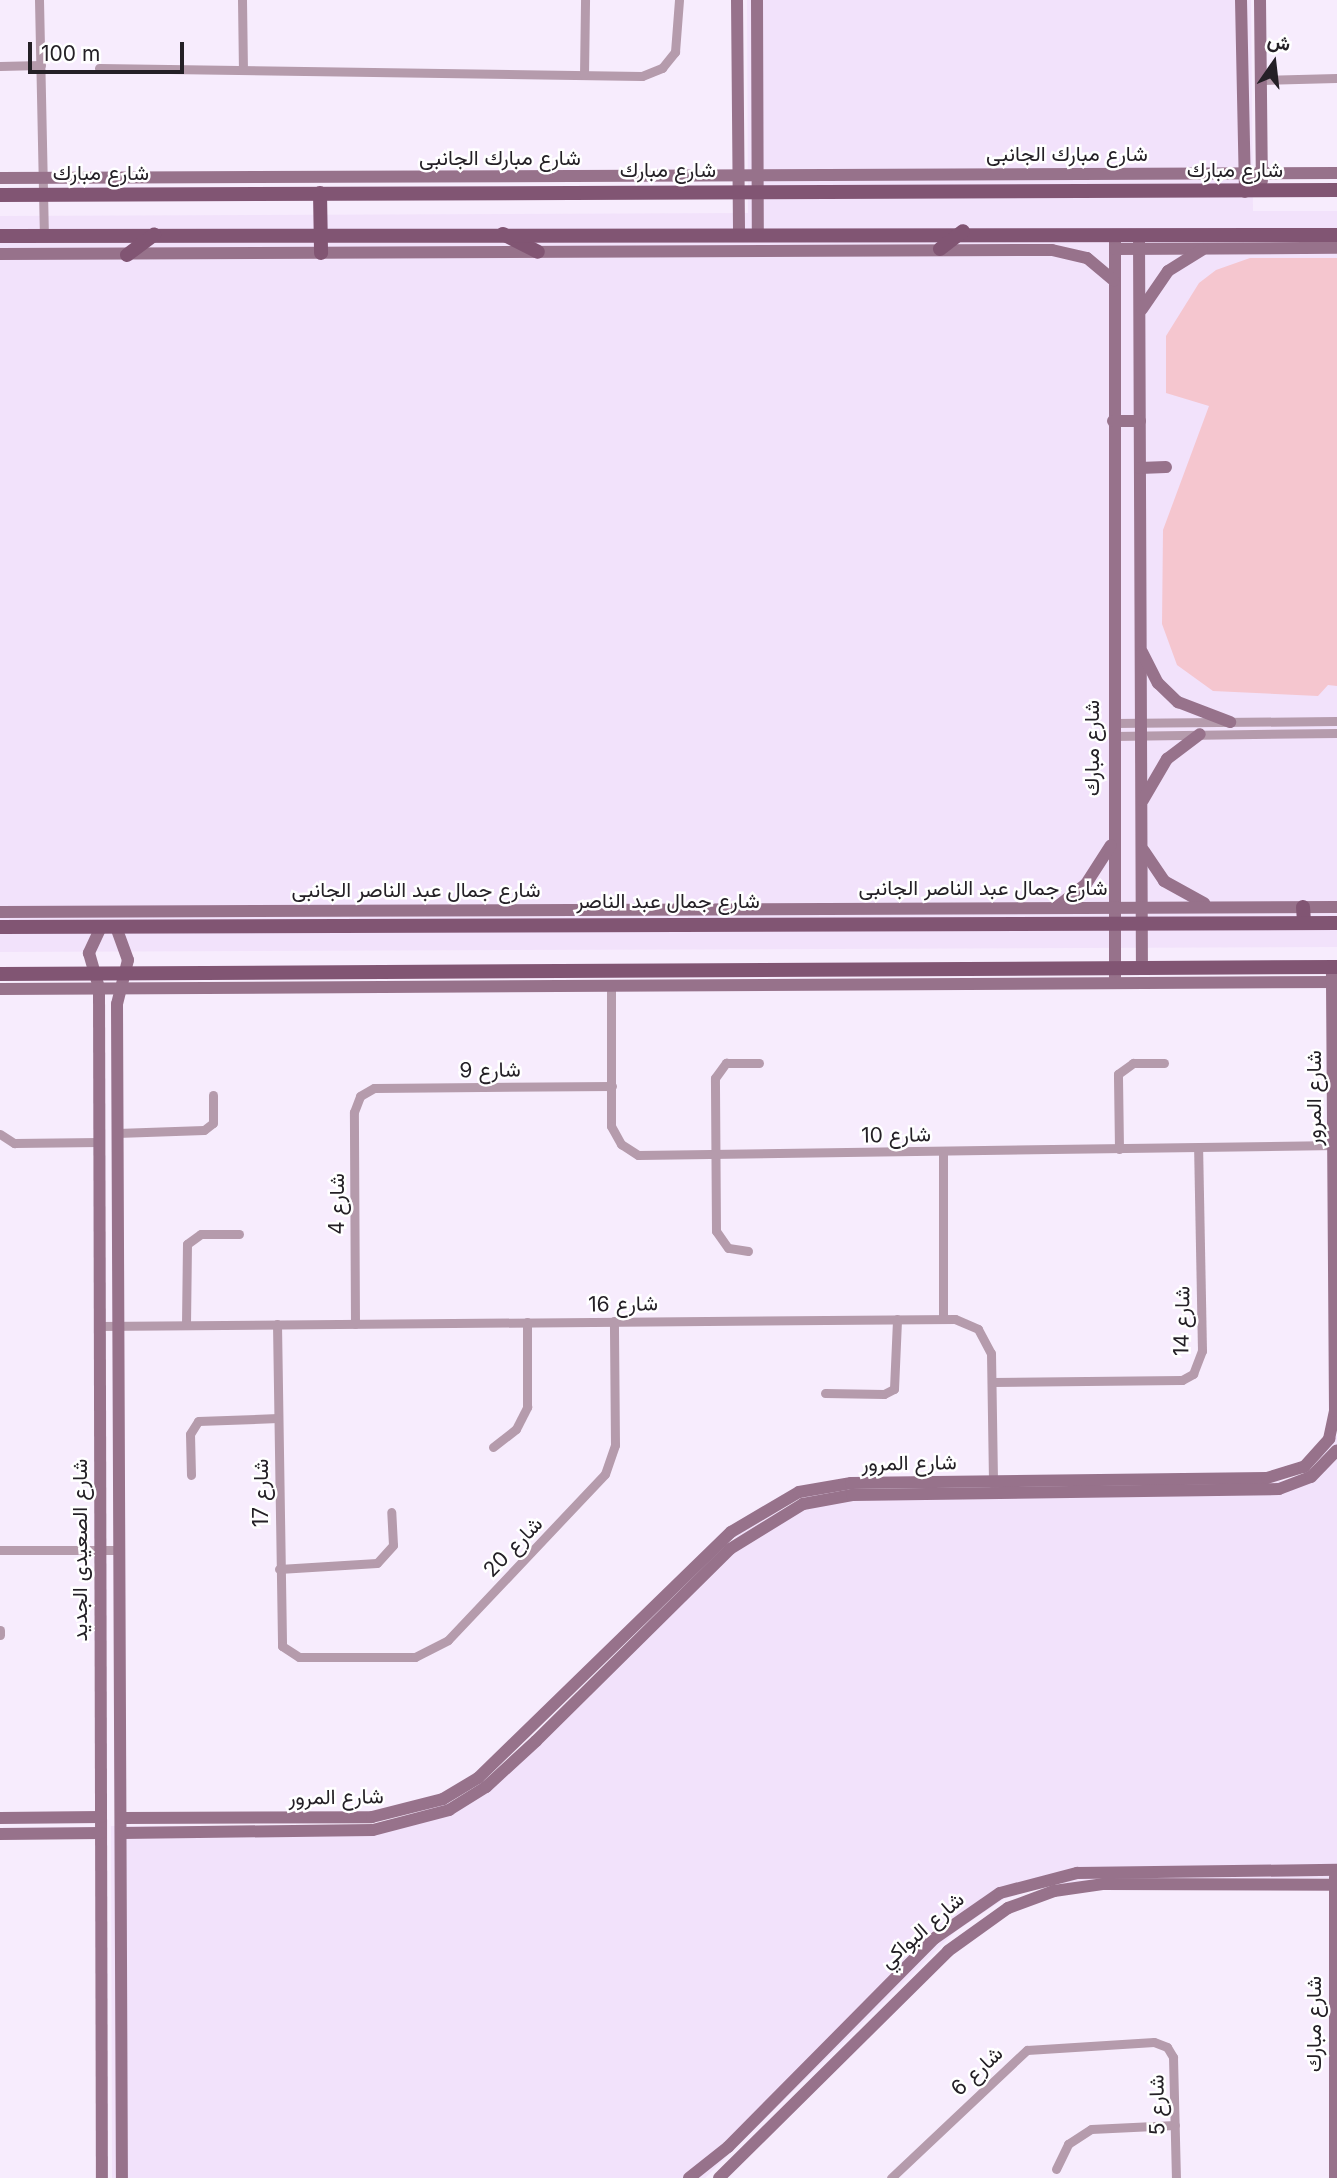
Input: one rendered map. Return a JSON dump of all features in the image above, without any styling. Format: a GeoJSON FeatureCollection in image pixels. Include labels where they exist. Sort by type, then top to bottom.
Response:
{"type":"FeatureCollection","features":[{"type":"Feature","properties":{"kind":"main road","name":"شارع مبارك"},"geometry":{"type":"LineString","coordinates":[[0,195],[320,193],[738,183],[1245,192],[1337,190]]}},
{"type":"Feature","properties":{"kind":"main road"},"geometry":{"type":"LineString","coordinates":[[320,193],[321,254]]}},
{"type":"Feature","properties":{"kind":"main road"},"geometry":{"type":"LineString","coordinates":[[940,249],[963,231]]}},
{"type":"Feature","properties":{"kind":"main road"},"geometry":{"type":"LineString","coordinates":[[0,236],[963,231],[1140,242],[1337,235]]}},
{"type":"Feature","properties":{"kind":"main road"},"geometry":{"type":"LineString","coordinates":[[502,233],[538,252]]}},
{"type":"Feature","properties":{"kind":"main road"},"geometry":{"type":"LineString","coordinates":[[127,255],[154,235]]}},
{"type":"Feature","properties":{"kind":"main road"},"geometry":{"type":"LineString","coordinates":[[1303,907],[1304,923]]}},
{"type":"Feature","properties":{"kind":"main road"},"geometry":{"type":"LineString","coordinates":[[285,910],[286,926]]}},
{"type":"Feature","properties":{"kind":"main road","name":"شارع جمال عبد الناصر"},"geometry":{"type":"LineString","coordinates":[[0,927],[286,926],[538,916],[796,915],[1114,924],[1337,923]]}},
{"type":"Feature","properties":{"kind":"main road"},"geometry":{"type":"LineString","coordinates":[[0,974],[97,981],[127,973],[1142,967],[1335,974]]}},
{"type":"Feature","properties":{"kind":"street"},"geometry":{"type":"LineString","coordinates":[[39,0],[44,235]]}},
{"type":"Feature","properties":{"kind":"street"},"geometry":{"type":"LineString","coordinates":[[242,0],[243,70]]}},
{"type":"Feature","properties":{"kind":"street"},"geometry":{"type":"LineString","coordinates":[[584,75],[585,0]]}},
{"type":"Feature","properties":{"kind":"street"},"geometry":{"type":"LineString","coordinates":[[99,68],[642,76],[662,68],[677,46],[679,0]]}},
{"type":"Feature","properties":{"kind":"street"},"geometry":{"type":"LineString","coordinates":[[737,0],[738,233]]}},
{"type":"Feature","properties":{"kind":"street"},"geometry":{"type":"LineString","coordinates":[[757,0],[758,233]]}},
{"type":"Feature","properties":{"kind":"street"},"geometry":{"type":"LineString","coordinates":[[1241,0],[1245,192]]}},
{"type":"Feature","properties":{"kind":"street"},"geometry":{"type":"LineString","coordinates":[[1260,0],[1263,192]]}},
{"type":"Feature","properties":{"kind":"street"},"geometry":{"type":"LineString","coordinates":[[0,66],[40,65]]}},
{"type":"Feature","properties":{"kind":"street"},"geometry":{"type":"LineString","coordinates":[[1243,82],[1337,78]]}},
{"type":"Feature","properties":{"kind":"street","name":"شارع مبارك الجانبى"},"geometry":{"type":"LineString","coordinates":[[758,183],[1244,172],[1337,173]]}},
{"type":"Feature","properties":{"kind":"street","name":"شارع مبارك الجانبى"},"geometry":{"type":"LineString","coordinates":[[0,178],[738,183]]}},
{"type":"Feature","properties":{"kind":"street","name":"شارع مبارك"},"geometry":{"type":"LineString","coordinates":[[1115,242],[1112,841],[1115,983]]}},
{"type":"Feature","properties":{"kind":"street"},"geometry":{"type":"LineString","coordinates":[[1142,967],[1140,242],[1212,247],[1337,248]]}},
{"type":"Feature","properties":{"kind":"street"},"geometry":{"type":"LineString","coordinates":[[1140,313],[1168,271],[1212,247]]}},
{"type":"Feature","properties":{"kind":"street"},"geometry":{"type":"LineString","coordinates":[[0,254],[940,249],[1064,251],[1097,264],[1114,281]]}},
{"type":"Feature","properties":{"kind":"street"},"geometry":{"type":"LineString","coordinates":[[1113,421],[1140,421]]}},
{"type":"Feature","properties":{"kind":"street"},"geometry":{"type":"LineString","coordinates":[[1140,468],[1166,467]]}},
{"type":"Feature","properties":{"kind":"street"},"geometry":{"type":"LineString","coordinates":[[1140,646],[1168,693],[1190,709],[1230,727]]}},
{"type":"Feature","properties":{"kind":"street"},"geometry":{"type":"LineString","coordinates":[[1113,729],[1230,727],[1337,721]]}},
{"type":"Feature","properties":{"kind":"street"},"geometry":{"type":"LineString","coordinates":[[1140,729],[1200,733],[1230,727],[1337,733]]}},
{"type":"Feature","properties":{"kind":"street"},"geometry":{"type":"LineString","coordinates":[[1141,807],[1167,759],[1200,733]]}},
{"type":"Feature","properties":{"kind":"street"},"geometry":{"type":"LineString","coordinates":[[1057,907],[1095,874],[1112,841]]}},
{"type":"Feature","properties":{"kind":"street"},"geometry":{"type":"LineString","coordinates":[[1141,842],[1164,881],[1189,898],[1218,906]]}},
{"type":"Feature","properties":{"kind":"street","name":"شارع جمال عبد الناصر الجانبى"},"geometry":{"type":"LineString","coordinates":[[796,915],[1057,907],[1337,907]]}},
{"type":"Feature","properties":{"kind":"street","name":"شارع جمال عبد الناصر الجانبى"},"geometry":{"type":"LineString","coordinates":[[0,912],[285,910],[538,916]]}},
{"type":"Feature","properties":{"kind":"street","name":"شارع الصعيدى الجديد"},"geometry":{"type":"LineString","coordinates":[[102,2178],[99,1142],[97,981],[89,947],[108,927],[125,946],[127,973],[122,988],[117,1133],[122,2178]]}},
{"type":"Feature","properties":{"kind":"street"},"geometry":{"type":"LineString","coordinates":[[0,989],[97,981],[122,988],[1115,983],[1335,974]]}},
{"type":"Feature","properties":{"kind":"street","name":"شارع المرور"},"geometry":{"type":"LineString","coordinates":[[993,1487],[1267,1478],[1304,1467],[1324,1447],[1335,1420],[1335,974]]}},
{"type":"Feature","properties":{"kind":"street","name":"شارع 10"},"geometry":{"type":"LineString","coordinates":[[611,985],[611,1126],[626,1149],[644,1156],[1335,1146]]}},
{"type":"Feature","properties":{"kind":"street"},"geometry":{"type":"LineString","coordinates":[[748,1251],[728,1248],[716,1231],[717,1071],[726,1063],[759,1063]]}},
{"type":"Feature","properties":{"kind":"street"},"geometry":{"type":"LineString","coordinates":[[1119,1149],[1120,1070],[1133,1063],[1164,1063]]}},
{"type":"Feature","properties":{"kind":"street","name":"شارع 9"},"geometry":{"type":"LineString","coordinates":[[369,1090],[611,1086]]}},
{"type":"Feature","properties":{"kind":"street","name":"شارع 4"},"geometry":{"type":"LineString","coordinates":[[355,1324],[355,1107],[369,1090]]}},
{"type":"Feature","properties":{"kind":"street"},"geometry":{"type":"LineString","coordinates":[[117,1133],[204,1130],[213,1123],[213,1095]]}},
{"type":"Feature","properties":{"kind":"street"},"geometry":{"type":"LineString","coordinates":[[0,1134],[14,1143],[99,1142]]}},
{"type":"Feature","properties":{"kind":"street","name":"شارع 14"},"geometry":{"type":"LineString","coordinates":[[992,1382],[1182,1380],[1197,1369],[1202,1351],[1198,1147]]}},
{"type":"Feature","properties":{"kind":"street"},"geometry":{"type":"LineString","coordinates":[[943,1152],[943,1319]]}},
{"type":"Feature","properties":{"kind":"street"},"geometry":{"type":"LineString","coordinates":[[186,1325],[187,1244],[201,1234],[239,1234]]}},
{"type":"Feature","properties":{"kind":"street"},"geometry":{"type":"LineString","coordinates":[[825,1393],[884,1394],[894,1389],[897,1319]]}},
{"type":"Feature","properties":{"kind":"street","name":"شارع 16"},"geometry":{"type":"LineString","coordinates":[[98,1326],[897,1319],[963,1321],[982,1334],[991,1353],[993,1487]]}},
{"type":"Feature","properties":{"kind":"street","name":"شارع 20"},"geometry":{"type":"LineString","coordinates":[[294,1656],[415,1657],[437,1649],[457,1631],[609,1467],[615,1445],[614,1321]]}},
{"type":"Feature","properties":{"kind":"street"},"geometry":{"type":"LineString","coordinates":[[493,1447],[516,1429],[527,1406],[527,1322]]}},
{"type":"Feature","properties":{"kind":"street","name":"شارع 17"},"geometry":{"type":"LineString","coordinates":[[277,1324],[280,1641],[294,1656]]}},
{"type":"Feature","properties":{"kind":"street"},"geometry":{"type":"LineString","coordinates":[[191,1475],[190,1434],[198,1420],[278,1418]]}},
{"type":"Feature","properties":{"kind":"street","name":"شارع المرور"},"geometry":{"type":"LineString","coordinates":[[122,1833],[402,1826],[474,1796],[678,1592],[741,1524],[799,1492],[850,1483],[1279,1489],[1311,1477],[1337,1450]]}},
{"type":"Feature","properties":{"kind":"street"},"geometry":{"type":"LineString","coordinates":[[279,1569],[377,1563],[393,1545],[391,1512]]}},
{"type":"Feature","properties":{"kind":"street"},"geometry":{"type":"LineString","coordinates":[[0,1550],[120,1550]]}},
{"type":"Feature","properties":{"kind":"street","name":"شارع المرور"},"geometry":{"type":"LineString","coordinates":[[122,1818],[399,1814],[467,1785],[531,1737]]}},
{"type":"Feature","properties":{"kind":"street"},"geometry":{"type":"LineString","coordinates":[[0,1818],[101,1817]]}},
{"type":"Feature","properties":{"kind":"street"},"geometry":{"type":"LineString","coordinates":[[0,1834],[101,1833]]}},
{"type":"Feature","properties":{"kind":"street","name":"شارع مبارك"},"geometry":{"type":"LineString","coordinates":[[1335,2178],[1336,1870]]}},
{"type":"Feature","properties":{"kind":"street","name":"شارع البواكي"},"geometry":{"type":"LineString","coordinates":[[689,2178],[728,2147],[934,1938],[1000,1893],[1077,1872],[1336,1870]]}},
{"type":"Feature","properties":{"kind":"street","name":"شارع البواكي"},"geometry":{"type":"LineString","coordinates":[[719,2178],[948,1951],[1008,1908],[1054,1891],[1103,1884],[1336,1885]]}},
{"type":"Feature","properties":{"kind":"street"},"geometry":{"type":"LineString","coordinates":[[101,1921],[122,1921]]}},
{"type":"Feature","properties":{"kind":"street","name":"شارع 5"},"geometry":{"type":"LineString","coordinates":[[1154,2042],[1167,2047],[1173,2057],[1176,2178]]}},
{"type":"Feature","properties":{"kind":"street","name":"شارع 6"},"geometry":{"type":"LineString","coordinates":[[891,2178],[1027,2050],[1154,2042]]}},
{"type":"Feature","properties":{"kind":"street"},"geometry":{"type":"LineString","coordinates":[[1056,2169],[1068,2144],[1091,2129],[1175,2125]]}},
{"type":"Feature","properties":{"kind":"shaded area"},"geometry":{"type":"Polygon","coordinates":[[[747,0],[1251,0],[1253,211],[1337,211],[1337,947],[0,952],[0,216],[748,213],[747,0]]]}},
{"type":"Feature","properties":{"kind":"shaded area"},"geometry":{"type":"Polygon","coordinates":[[[1250,258],[1337,258],[1337,686],[1328,685],[1318,696],[1213,691],[1177,665],[1162,624],[1163,530],[1209,406],[1166,393],[1166,336],[1199,283],[1216,270],[1250,258]]]}},
{"type":"Feature","properties":{"kind":"shaded area"},"geometry":{"type":"Polygon","coordinates":[[[1337,1435],[1337,1878],[1097,1881],[1044,1886],[1004,1899],[956,1931],[705,2178],[112,2178],[111,1826],[368,1827],[457,1800],[494,1775],[741,1532],[807,1496],[838,1490],[1282,1481],[1310,1471],[1337,1435]]]}}]}
